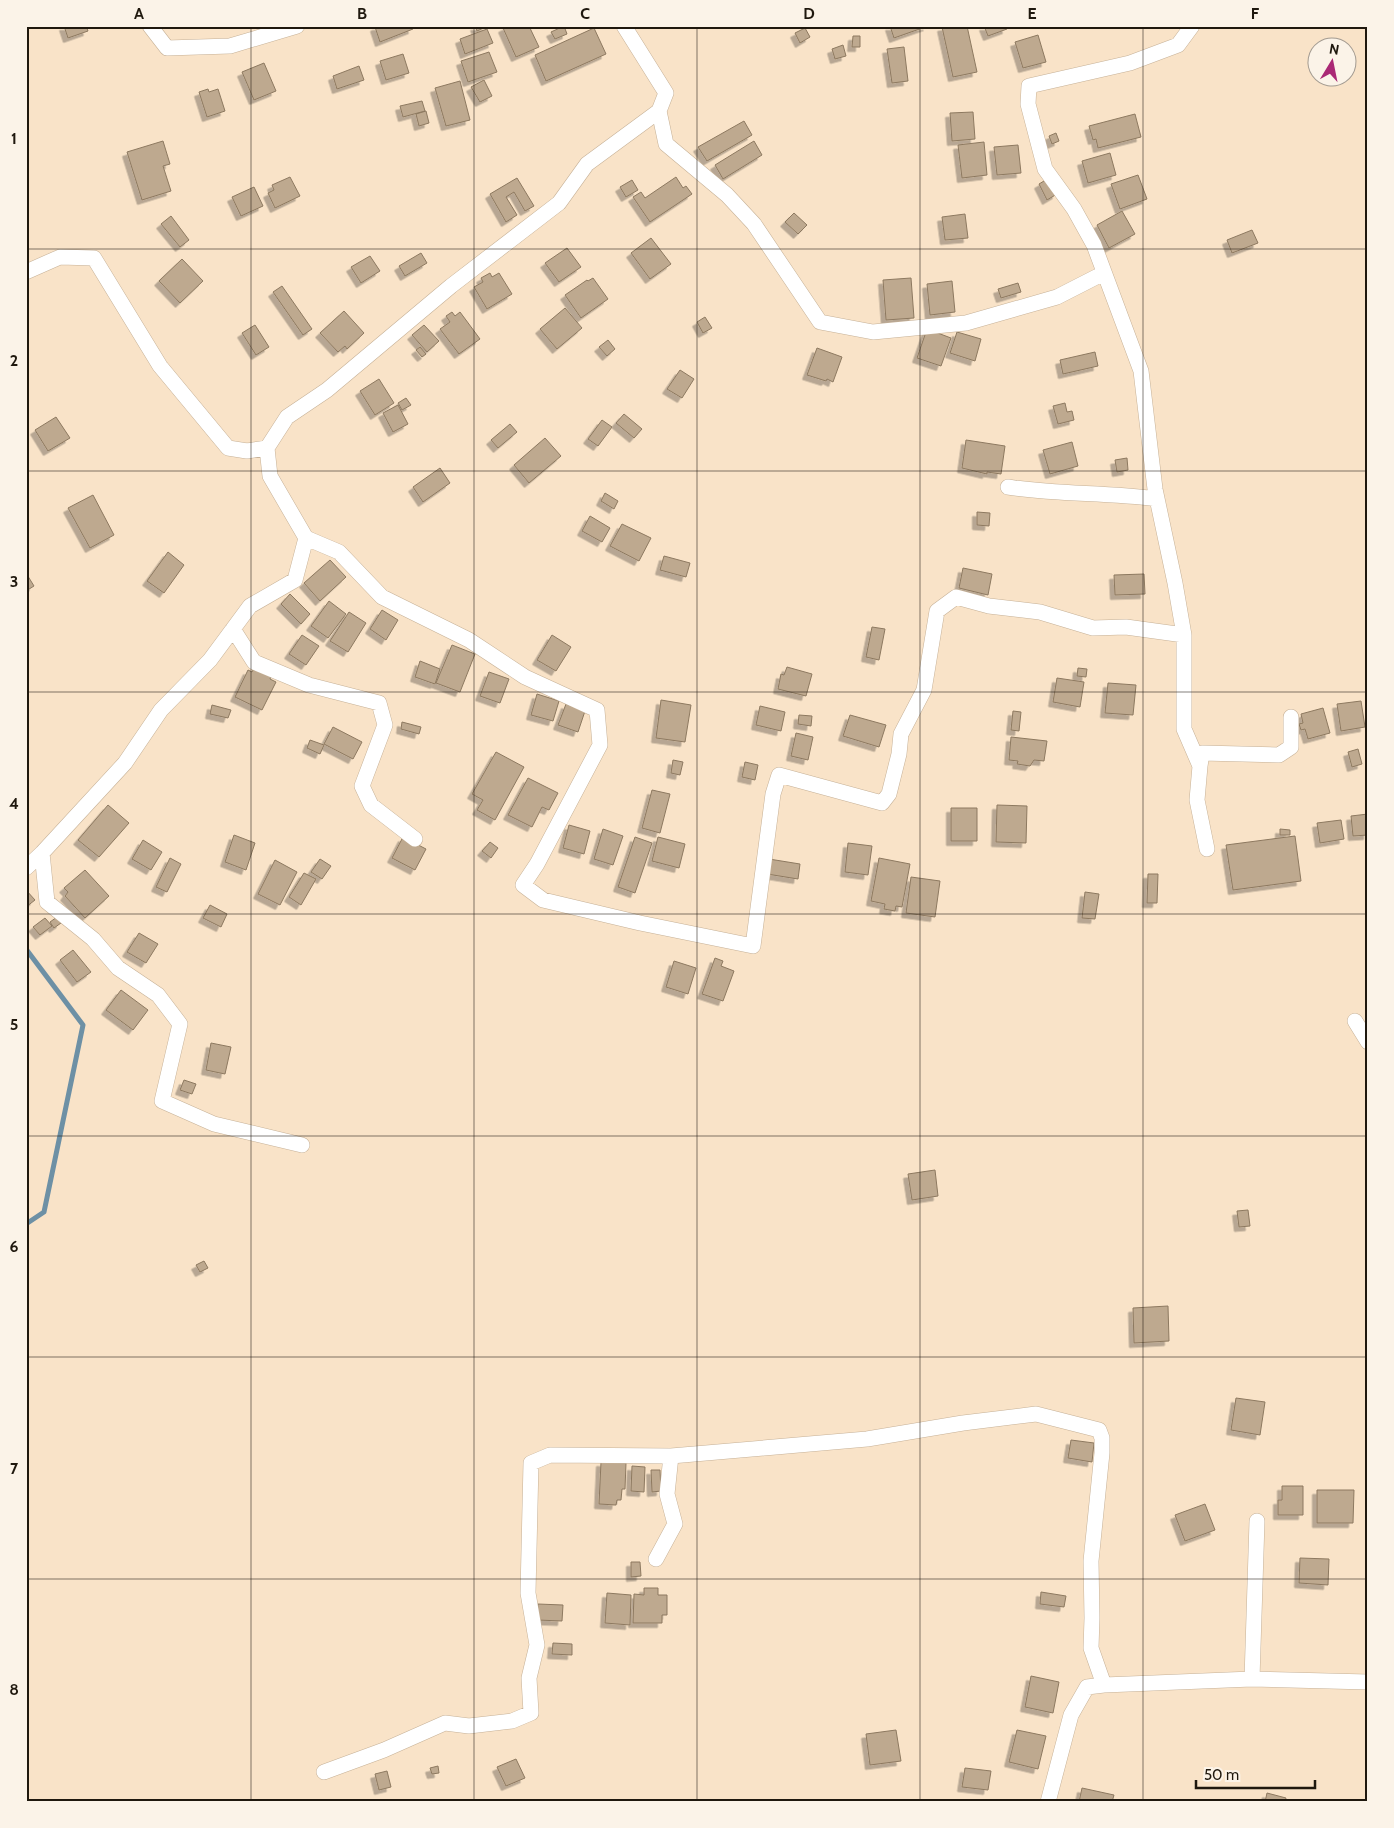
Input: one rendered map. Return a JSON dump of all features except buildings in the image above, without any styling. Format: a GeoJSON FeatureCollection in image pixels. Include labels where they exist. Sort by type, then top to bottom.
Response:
{"type":"FeatureCollection","features":[{"type":"Feature","properties":{"kind":"street"},"geometry":{"type":"LineString","coordinates":[[150,26],[167,48],[230,46],[297,26]]}},
{"type":"Feature","properties":{"kind":"street"},"geometry":{"type":"LineString","coordinates":[[624,26],[666,93],[660,111],[666,144],[727,195],[754,224],[820,322],[873,332],[966,323],[1057,297],[1104,273]]}},
{"type":"Feature","properties":{"kind":"street"},"geometry":{"type":"LineString","coordinates":[[1192,26],[1178,45],[1130,63],[1029,86],[1028,104],[1044,169],[1074,209],[1094,244],[1141,371],[1157,499],[1184,635],[1184,729],[1200,766]]}},
{"type":"Feature","properties":{"kind":"street"},"geometry":{"type":"LineString","coordinates":[[660,111],[587,164],[559,203],[452,286],[327,390],[287,417],[267,448],[270,476],[306,538],[339,552],[382,598],[468,640],[525,676],[597,710],[600,745],[537,864],[523,885],[543,900],[640,923],[753,946],[773,794],[779,775],[882,804],[889,794],[899,754],[901,734],[924,690],[937,611],[956,597],[989,606],[1040,612],[1093,628],[1126,627],[1184,635]]}},
{"type":"Feature","properties":{"kind":"street"},"geometry":{"type":"LineString","coordinates":[[26,272],[60,257],[94,258],[160,366],[228,448],[247,451],[267,448]]}},
{"type":"Feature","properties":{"kind":"street"},"geometry":{"type":"LineString","coordinates":[[1008,487],[1038,492],[1117,494],[1157,499]]}},
{"type":"Feature","properties":{"kind":"street"},"geometry":{"type":"LineString","coordinates":[[26,868],[125,763],[161,710],[210,660],[250,606],[295,580],[306,538]]}},
{"type":"Feature","properties":{"kind":"street"},"geometry":{"type":"LineString","coordinates":[[233,629],[254,662],[310,685],[379,703],[385,725],[362,786],[371,805],[415,838]]}},
{"type":"Feature","properties":{"kind":"street"},"geometry":{"type":"LineString","coordinates":[[1207,849],[1197,800],[1202,753],[1279,755],[1291,747],[1291,717]]}},
{"type":"Feature","properties":{"kind":"street"},"geometry":{"type":"LineString","coordinates":[[42,853],[47,902],[93,939],[118,968],[158,995],[180,1024],[162,1101],[214,1124],[302,1145]]}},
{"type":"Feature","properties":{"kind":"street"},"geometry":{"type":"LineString","coordinates":[[1355,1022],[1368,1042]]}},
{"type":"Feature","properties":{"kind":"street"},"geometry":{"type":"LineString","coordinates":[[324,1772],[384,1750],[445,1722],[469,1726],[512,1721],[531,1713],[529,1678],[537,1645],[528,1593],[531,1463],[550,1455],[671,1456],[867,1439],[963,1423],[1036,1414],[1099,1430],[1102,1438],[1102,1453],[1091,1561],[1091,1648],[1104,1685]]}},
{"type":"Feature","properties":{"kind":"street"},"geometry":{"type":"LineString","coordinates":[[656,1559],[675,1524],[667,1494],[671,1456]]}},
{"type":"Feature","properties":{"kind":"street"},"geometry":{"type":"LineString","coordinates":[[1252,1679],[1257,1521]]}},
{"type":"Feature","properties":{"kind":"street"},"geometry":{"type":"LineString","coordinates":[[1048,1802],[1071,1715],[1088,1688],[1104,1685],[1252,1679],[1368,1682]]}},
{"type":"Feature","properties":{"kind":"waterway"},"geometry":{"type":"LineString","coordinates":[[26,949],[83,1025],[44,1212],[26,1224]]}}]}
